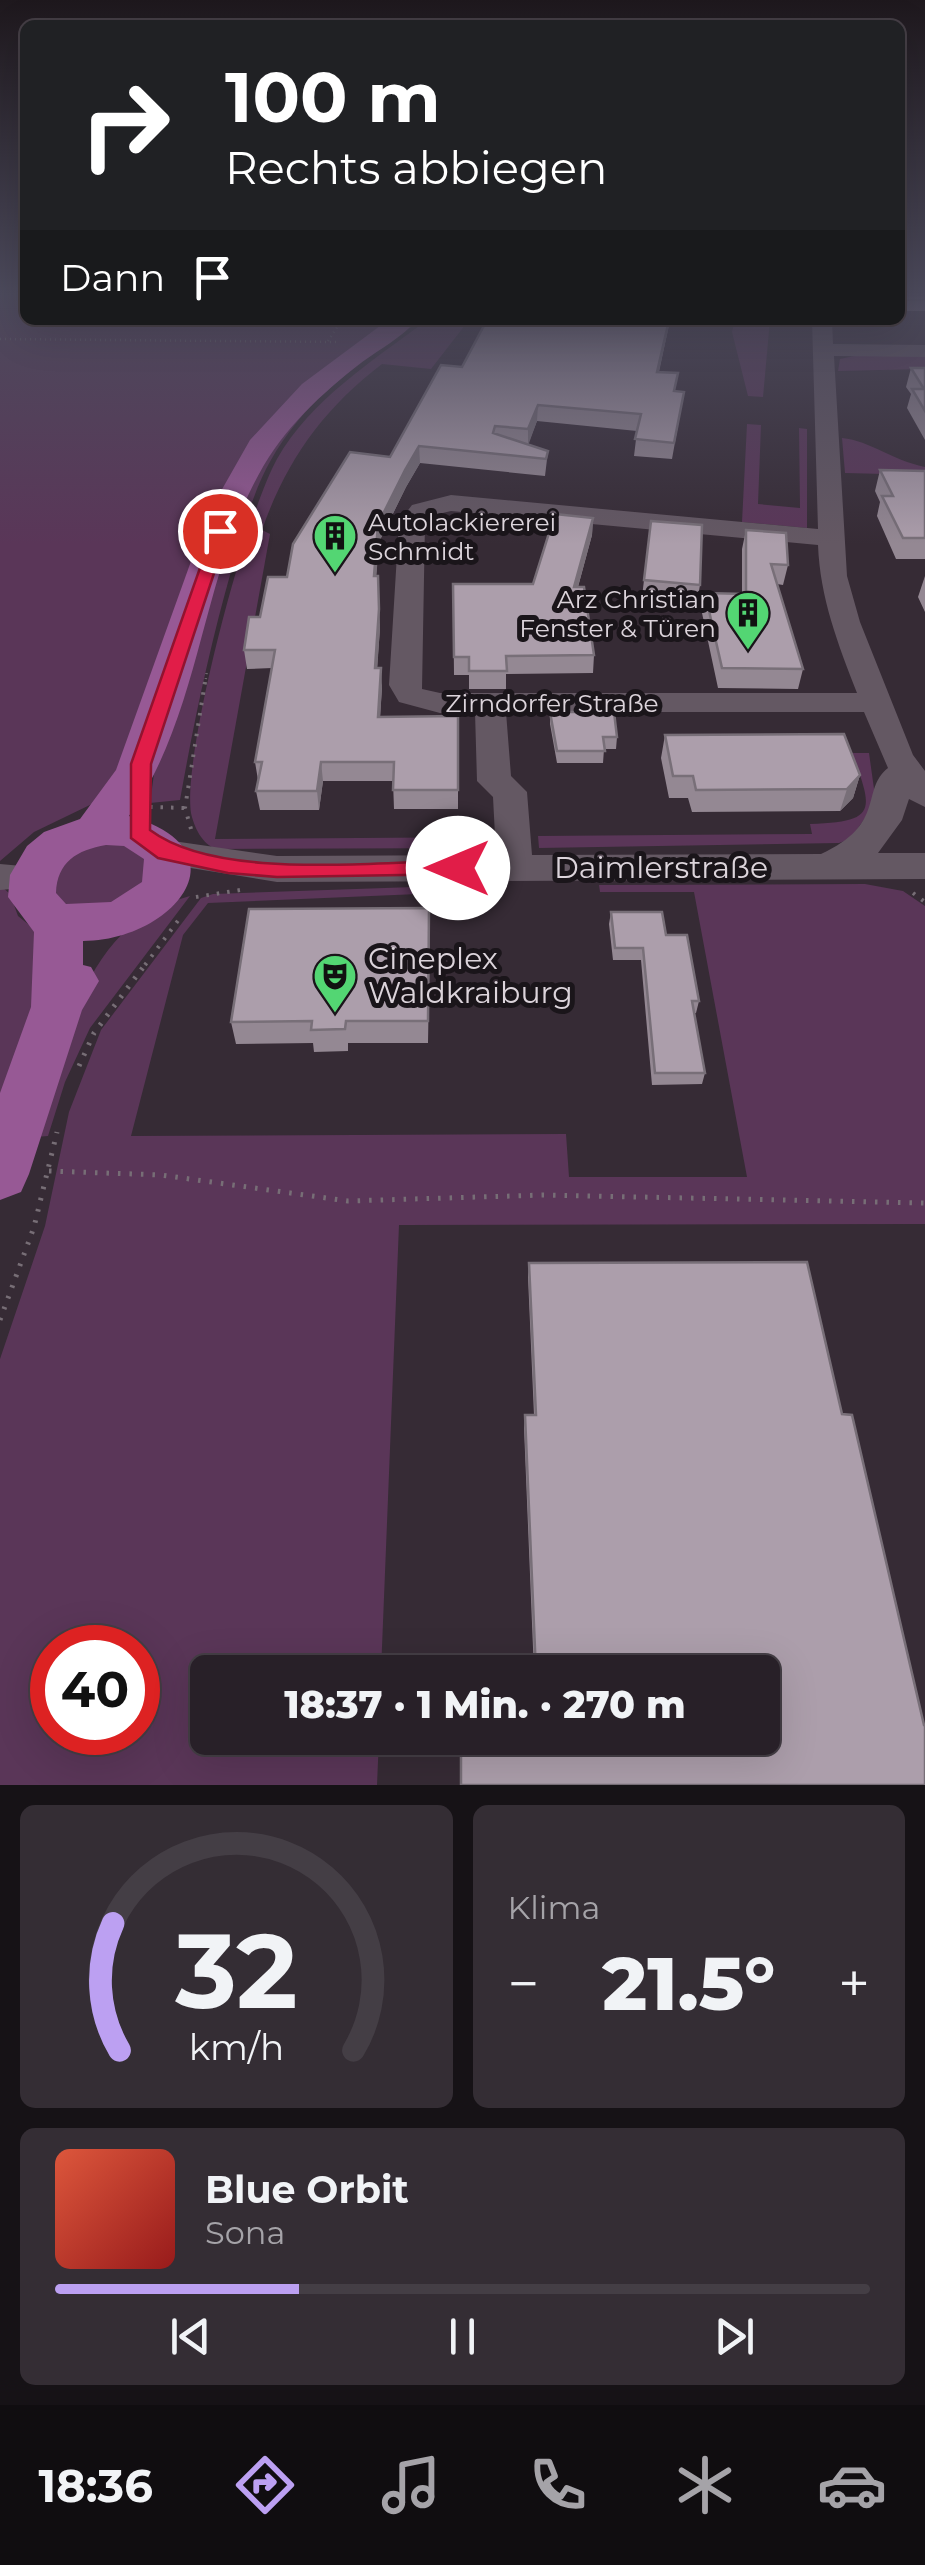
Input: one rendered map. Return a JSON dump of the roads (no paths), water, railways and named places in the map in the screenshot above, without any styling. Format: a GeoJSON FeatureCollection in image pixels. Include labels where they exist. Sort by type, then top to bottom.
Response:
{"type":"FeatureCollection","features":[{"type":"Feature","properties":{"kind":"main road"},"geometry":{"type":"LineString","coordinates":[[57,1007],[94,949],[167,880],[141,764],[220,531],[248,465],[290,412],[330,378]]}},
{"type":"Feature","properties":{"kind":"main road"},"geometry":{"type":"LineString","coordinates":[[29,891],[50,852],[161,852]]}},
{"type":"Feature","properties":{"kind":"main road"},"geometry":{"type":"LineString","coordinates":[[29,891],[86,926],[138,908]]}},
{"type":"Feature","properties":{"kind":"main road"},"geometry":{"type":"LineString","coordinates":[[24,1172],[57,1007],[59,928],[29,891]]}},
{"type":"Feature","properties":{"kind":"street"},"geometry":{"type":"LineString","coordinates":[[823,378],[828,538],[845,622],[906,777],[911,834],[925,850]]}},
{"type":"Feature","properties":{"kind":"street","name":"Zirndorfer Straße"},"geometry":{"type":"LineString","coordinates":[[828,538],[451,503],[422,510],[412,522],[405,685],[410,695],[422,701],[874,702]]}},
{"type":"Feature","properties":{"kind":"street"},"geometry":{"type":"LineString","coordinates":[[490,703],[494,781],[510,792],[515,868]]}},
{"type":"Feature","properties":{"kind":"street"},"geometry":{"type":"LineString","coordinates":[[824,867],[853,855],[883,830],[906,777]]}},
{"type":"Feature","properties":{"kind":"street","name":"Daimlerstraße"},"geometry":{"type":"LineString","coordinates":[[161,852],[277,870],[925,866]]}},
{"type":"Feature","properties":{"kind":"place","name":"Autolackiererei Schmidt"},"geometry":{"type":"Point","coordinates":[335,574]}},
{"type":"Feature","properties":{"kind":"place","name":"Arz Christian Fenster & Türen"},"geometry":{"type":"Point","coordinates":[748,651]}},
{"type":"Feature","properties":{"kind":"place","name":"Cineplex Waldkraiburg"},"geometry":{"type":"Point","coordinates":[335,1014]}}]}
